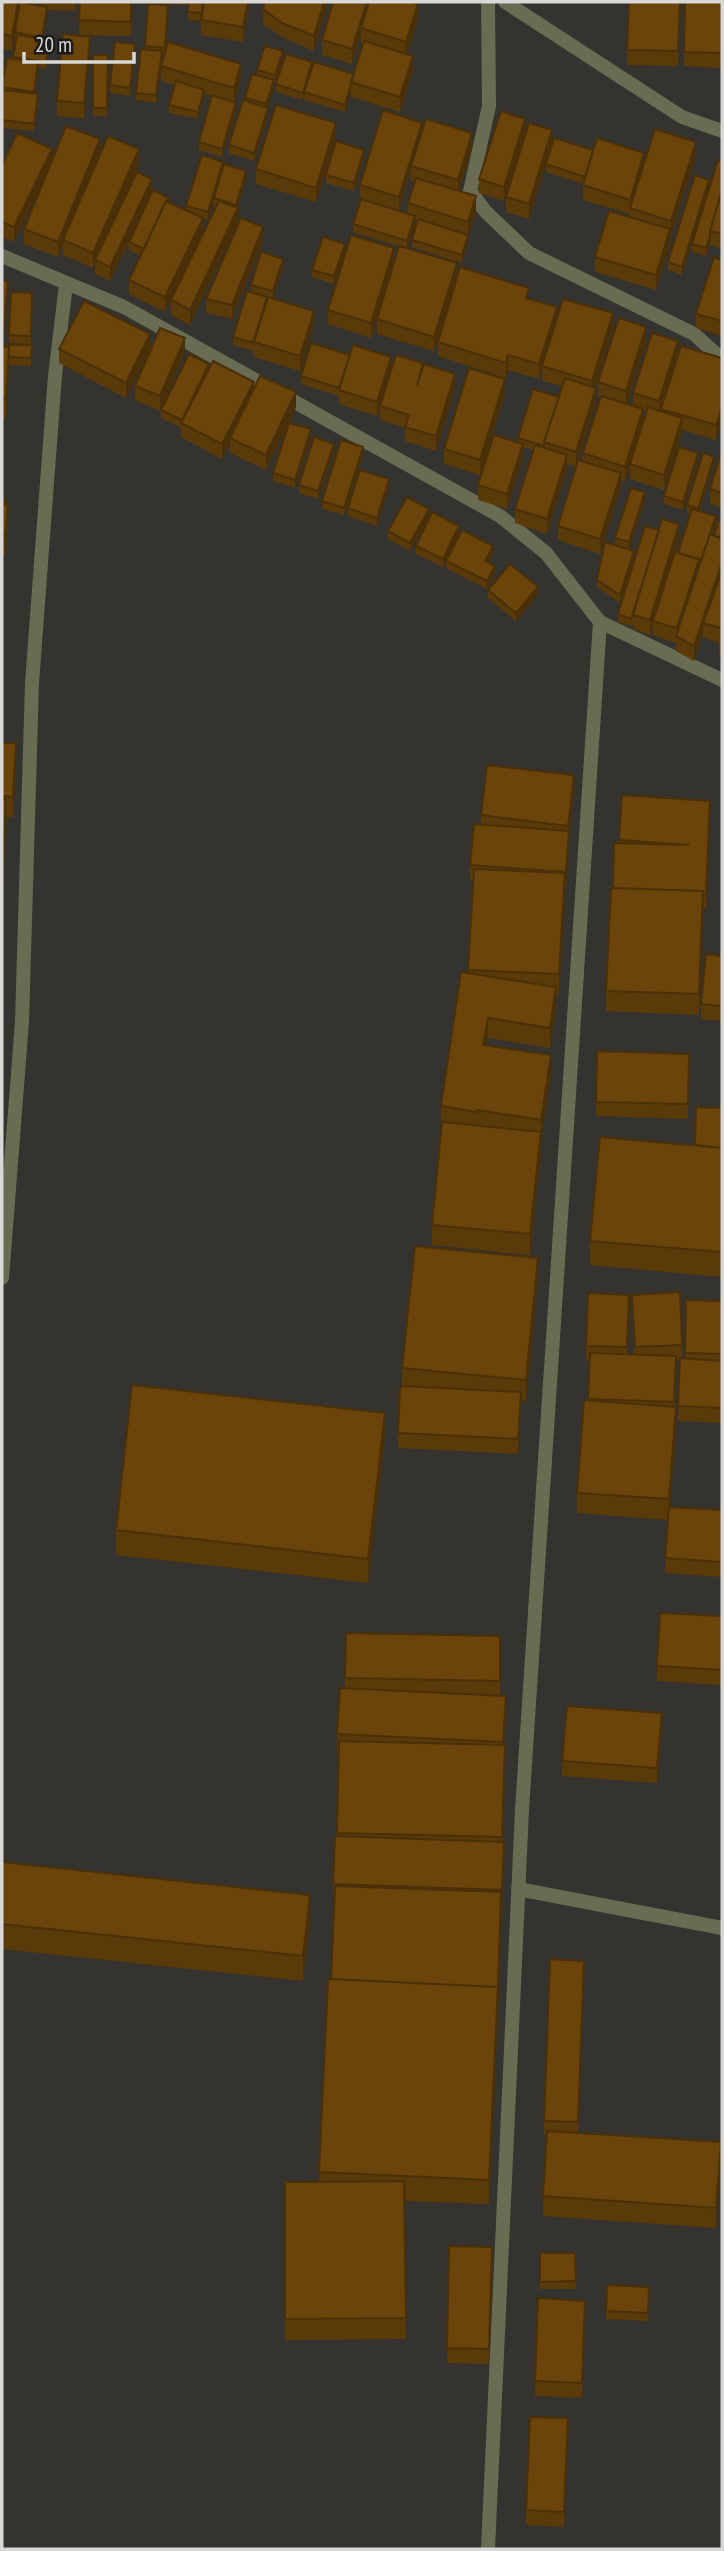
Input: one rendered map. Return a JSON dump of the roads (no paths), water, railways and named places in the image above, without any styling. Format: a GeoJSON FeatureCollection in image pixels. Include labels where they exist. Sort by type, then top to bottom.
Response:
{"type":"FeatureCollection","features":[{"type":"Feature","properties":{"kind":"street"},"geometry":{"type":"LineString","coordinates":[[488,2],[489,106],[470,191],[486,212],[529,253],[694,334],[722,359]]}},
{"type":"Feature","properties":{"kind":"street"},"geometry":{"type":"LineString","coordinates":[[505,2],[682,117],[722,131]]}},
{"type":"Feature","properties":{"kind":"street"},"geometry":{"type":"LineString","coordinates":[[2,256],[124,307],[500,516],[547,553],[600,622],[722,680]]}},
{"type":"Feature","properties":{"kind":"street"},"geometry":{"type":"LineString","coordinates":[[2,1278],[22,1021],[32,683],[55,376],[66,284]]}},
{"type":"Feature","properties":{"kind":"street"},"geometry":{"type":"LineString","coordinates":[[488,2549],[518,1889],[600,622]]}},
{"type":"Feature","properties":{"kind":"street"},"geometry":{"type":"LineString","coordinates":[[518,1889],[722,1928]]}}]}
